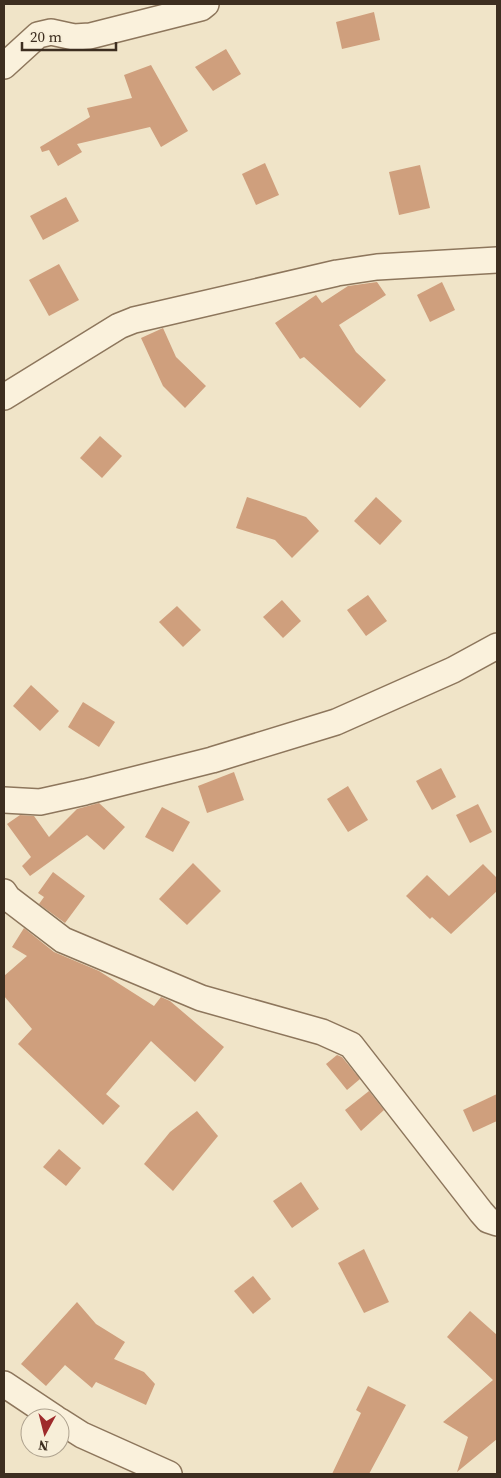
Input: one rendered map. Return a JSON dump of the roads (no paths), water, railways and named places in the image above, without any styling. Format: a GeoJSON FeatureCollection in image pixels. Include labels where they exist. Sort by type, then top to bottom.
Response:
{"type":"FeatureCollection","features":[{"type":"Feature","properties":{"kind":"street"},"geometry":{"type":"LineString","coordinates":[[4,66],[38,35],[51,32],[74,37],[90,36],[201,8],[206,4]]}},
{"type":"Feature","properties":{"kind":"street"},"geometry":{"type":"LineString","coordinates":[[4,397],[120,326],[134,320],[337,273],[376,267],[497,260]]}},
{"type":"Feature","properties":{"kind":"street"},"geometry":{"type":"LineString","coordinates":[[4,800],[40,802],[86,792],[212,760],[336,722],[453,670],[497,646]]}},
{"type":"Feature","properties":{"kind":"street"},"geometry":{"type":"LineString","coordinates":[[5,899],[63,940],[202,998],[322,1032],[351,1045],[481,1212],[488,1220],[497,1223]]}},
{"type":"Feature","properties":{"kind":"street"},"geometry":{"type":"LineString","coordinates":[[4,1384],[40,1408]]}},
{"type":"Feature","properties":{"kind":"street"},"geometry":{"type":"LineString","coordinates":[[70,1427],[82,1435],[169,1474]]}}]}
